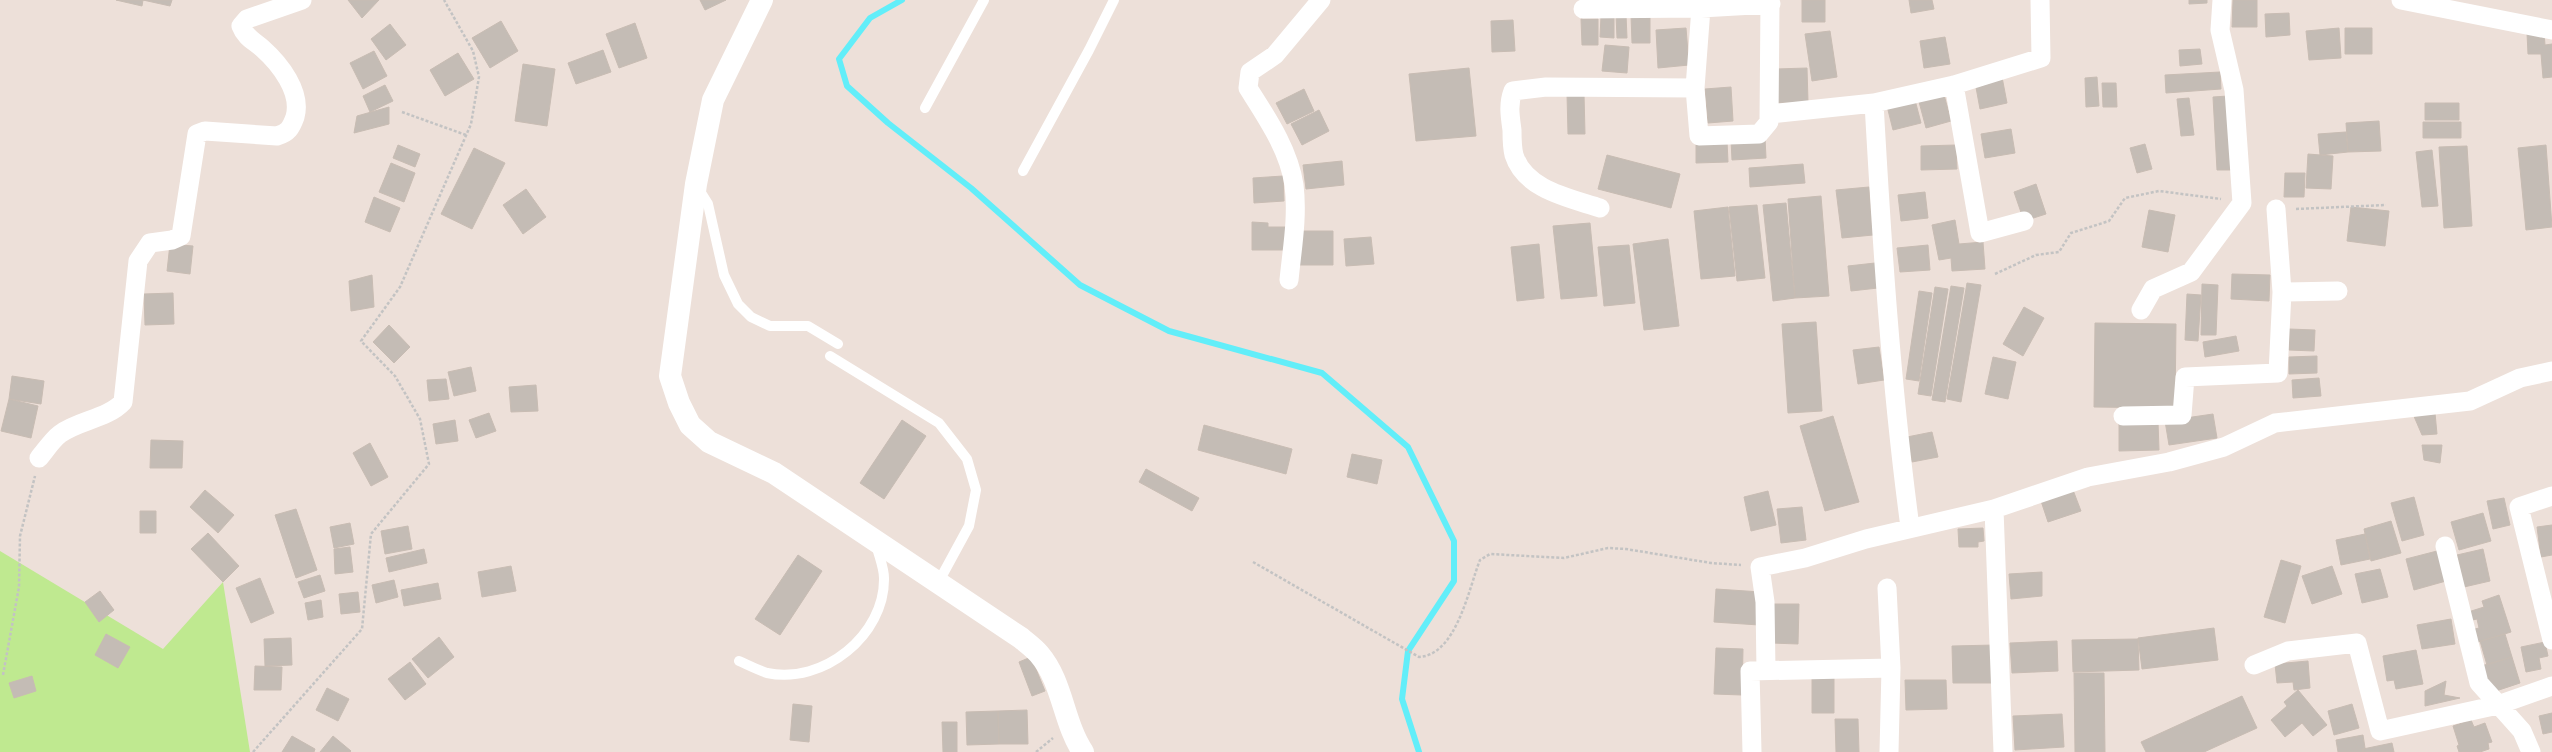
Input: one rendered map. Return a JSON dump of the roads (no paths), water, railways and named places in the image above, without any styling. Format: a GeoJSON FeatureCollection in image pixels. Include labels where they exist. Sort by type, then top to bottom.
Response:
{"type":"FeatureCollection","features":[{"type":"Feature","properties":{"kind":"street"},"geometry":{"type":"LineString","coordinates":[[39,458],[59,435],[80,423],[115,410],[123,402],[138,261],[150,243],[172,240],[181,236],[197,134],[205,131],[277,136],[286,134],[292,125],[297,110],[295,96],[285,73],[263,49],[244,34],[241,26],[247,19],[302,0]]}},
{"type":"Feature","properties":{"kind":"street"},"geometry":{"type":"LineString","coordinates":[[762,0],[713,100],[696,184],[670,376],[679,404],[690,425],[710,442],[774,473],[876,543],[1021,638],[1040,654],[1054,679],[1074,740],[1083,752]]}},
{"type":"Feature","properties":{"kind":"street"},"geometry":{"type":"LineString","coordinates":[[1289,280],[1295,215],[1294,185],[1286,159],[1272,126],[1248,88],[1248,81],[1250,72],[1275,55],[1321,0]]}},
{"type":"Feature","properties":{"kind":"street"},"geometry":{"type":"LineString","coordinates":[[1770,114],[1874,103],[1954,85],[2041,58],[2040,0]]}},
{"type":"Feature","properties":{"kind":"street"},"geometry":{"type":"LineString","coordinates":[[2141,310],[2153,289],[2191,272],[2242,202],[2234,90],[2220,30],[2222,0]]}},
{"type":"Feature","properties":{"kind":"street"},"geometry":{"type":"LineString","coordinates":[[2401,0],[2552,30]]}},
{"type":"Feature","properties":{"kind":"street"},"geometry":{"type":"LineString","coordinates":[[1583,9],[1701,8],[1770,2],[1770,114],[1769,122],[1759,134],[1699,136],[1695,88],[1701,8]]}},
{"type":"Feature","properties":{"kind":"street"},"geometry":{"type":"LineString","coordinates":[[1954,85],[1973,235],[2024,221]]}},
{"type":"Feature","properties":{"kind":"street"},"geometry":{"type":"LineString","coordinates":[[1600,208],[1554,193],[1532,180],[1520,167],[1514,154],[1511,124],[1509,102],[1513,91],[1546,87],[1695,88]]}},
{"type":"Feature","properties":{"kind":"street"},"geometry":{"type":"LineString","coordinates":[[1874,103],[1889,341],[1897,433],[1910,527]]}},
{"type":"Feature","properties":{"kind":"street"},"geometry":{"type":"LineString","coordinates":[[2123,416],[2182,415],[2185,377],[2278,372],[2282,292],[2276,209]]}},
{"type":"Feature","properties":{"kind":"street"},"geometry":{"type":"LineString","coordinates":[[2282,292],[2338,291]]}},
{"type":"Feature","properties":{"kind":"street"},"geometry":{"type":"LineString","coordinates":[[1766,671],[1765,602],[1760,567],[1805,558],[1910,527],[1935,524],[1994,509],[2088,477],[2169,462],[2224,447],[2275,423],[2470,401],[2520,378],[2552,371]]}},
{"type":"Feature","properties":{"kind":"street"},"geometry":{"type":"LineString","coordinates":[[2552,496],[2519,507],[2552,640]]}},
{"type":"Feature","properties":{"kind":"street"},"geometry":{"type":"LineString","coordinates":[[1994,509],[2003,752]]}},
{"type":"Feature","properties":{"kind":"street"},"geometry":{"type":"LineString","coordinates":[[2445,546],[2479,683],[2522,731],[2531,752]]}},
{"type":"Feature","properties":{"kind":"street"},"geometry":{"type":"LineString","coordinates":[[1887,588],[1891,668],[1889,752]]}},
{"type":"Feature","properties":{"kind":"street"},"geometry":{"type":"LineString","coordinates":[[2254,665],[2288,651],[2357,643],[2380,731],[2498,704],[2552,686]]}},
{"type":"Feature","properties":{"kind":"street"},"geometry":{"type":"LineString","coordinates":[[1752,752],[1750,671],[1891,668]]}},
{"type":"Feature","properties":{"kind":"lane"},"geometry":{"type":"LineString","coordinates":[[925,108],[984,0]]}},
{"type":"Feature","properties":{"kind":"lane"},"geometry":{"type":"LineString","coordinates":[[1023,171],[1089,50],[1114,0]]}},
{"type":"Feature","properties":{"kind":"lane"},"geometry":{"type":"LineString","coordinates":[[696,184],[708,204],[724,275],[738,304],[751,317],[770,326],[808,326],[838,344]]}},
{"type":"Feature","properties":{"kind":"lane"},"geometry":{"type":"LineString","coordinates":[[830,356],[939,423],[968,459],[976,490],[969,526],[938,583]]}},
{"type":"Feature","properties":{"kind":"lane"},"geometry":{"type":"LineString","coordinates":[[739,661],[767,672],[789,674],[815,669],[840,658],[862,638],[881,607],[884,578],[876,543]]}},
{"type":"Feature","properties":{"kind":"waterway"},"geometry":{"type":"LineString","coordinates":[[902,0],[870,18],[839,59],[847,86],[888,123],[971,188],[1080,285],[1169,331],[1322,373],[1408,447],[1454,541],[1454,581],[1408,651],[1402,699],[1419,752]]}}]}
